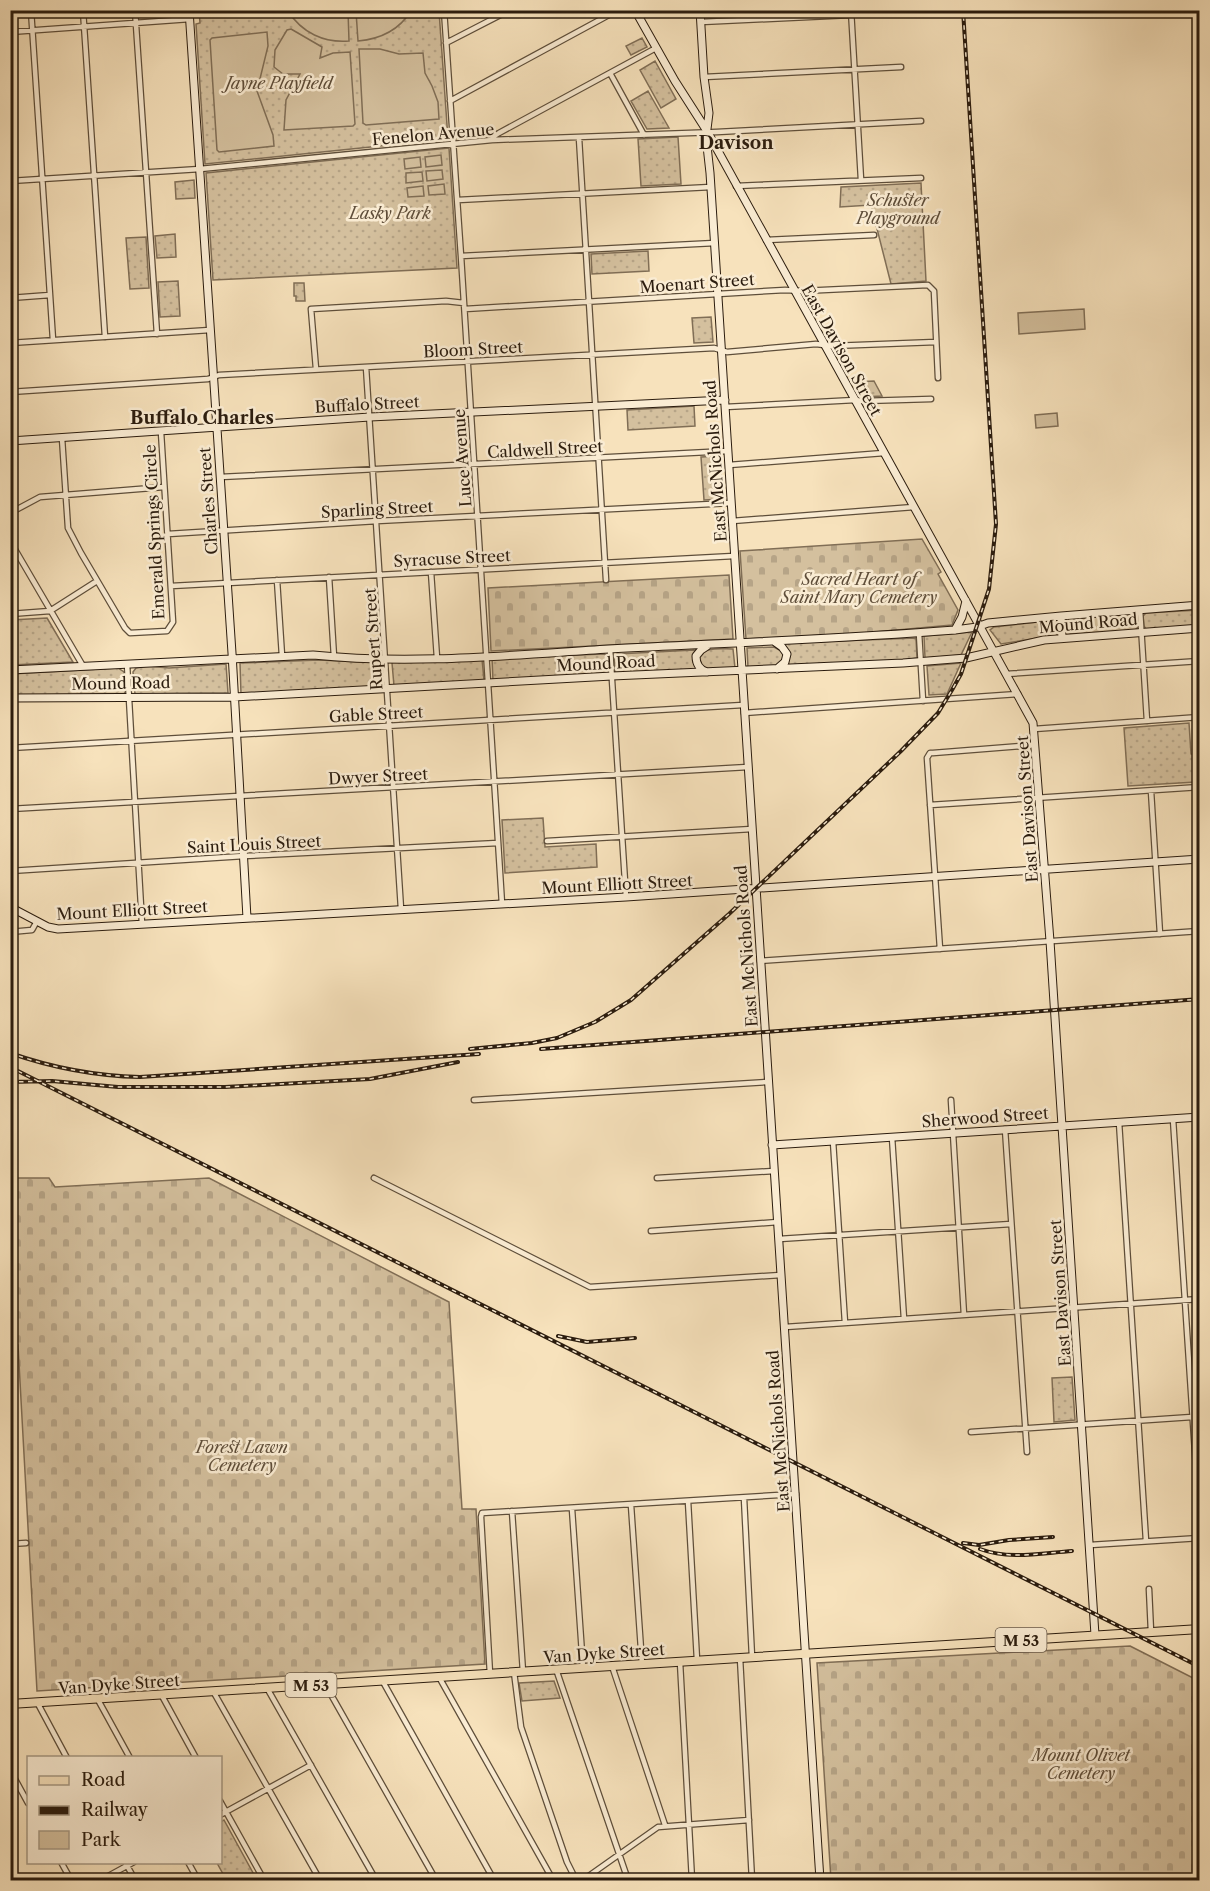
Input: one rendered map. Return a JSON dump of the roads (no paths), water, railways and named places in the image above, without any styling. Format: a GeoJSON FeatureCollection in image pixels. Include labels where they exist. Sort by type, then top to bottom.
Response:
{"type":"FeatureCollection","features":[{"type":"Feature","properties":{"kind":"main road","name":"Charles Street"},"geometry":{"type":"LineString","coordinates":[[189,10],[248,918]]}},
{"type":"Feature","properties":{"kind":"main road","name":"East Davison Street"},"geometry":{"type":"LineString","coordinates":[[636,10],[706,131],[981,626],[1030,716],[1034,729],[1063,1126],[1095,1635]]}},
{"type":"Feature","properties":{"kind":"main road","name":"East McNichols Road"},"geometry":{"type":"LineString","coordinates":[[700,10],[704,77],[709,113],[706,141],[722,350],[819,1881]]}},
{"type":"Feature","properties":{"kind":"main road"},"geometry":{"type":"LineString","coordinates":[[710,173],[716,168],[726,167]]}},
{"type":"Feature","properties":{"kind":"main road","name":"Buffalo Street"},"geometry":{"type":"LineString","coordinates":[[10,441],[370,417],[596,406],[725,403]]}},
{"type":"Feature","properties":{"kind":"main road"},"geometry":{"type":"LineString","coordinates":[[956,630],[966,601]]}},
{"type":"Feature","properties":{"kind":"main road","name":"Mound Road"},"geometry":{"type":"LineString","coordinates":[[10,670],[313,654],[334,657],[437,658],[740,644],[956,630],[988,623],[1060,615],[1200,605]]}},
{"type":"Feature","properties":{"kind":"main road"},"geometry":{"type":"LineString","coordinates":[[1060,615],[1062,638]]}},
{"type":"Feature","properties":{"kind":"main road","name":"Mound Road"},"geometry":{"type":"LineString","coordinates":[[10,698],[234,697],[921,662],[966,658],[1036,641],[1200,628]]}},
{"type":"Feature","properties":{"kind":"main road"},"geometry":{"type":"LineString","coordinates":[[774,642],[787,654],[785,662],[777,669]]}},
{"type":"Feature","properties":{"kind":"main road"},"geometry":{"type":"LineString","coordinates":[[707,672],[700,668],[696,656],[710,645]]}},
{"type":"Feature","properties":{"kind":"main road","name":"Mount Elliott Street"},"geometry":{"type":"LineString","coordinates":[[10,907],[48,927],[58,929],[627,897],[1200,859]]}},
{"type":"Feature","properties":{"kind":"main road","name":"Sherwood Street"},"geometry":{"type":"LineString","coordinates":[[772,1145],[1200,1117]]}},
{"type":"Feature","properties":{"kind":"main road","name":"Van Dyke Street"},"geometry":{"type":"LineString","coordinates":[[10,1704],[1200,1629]]}},
{"type":"Feature","properties":{"kind":"street"},"geometry":{"type":"LineString","coordinates":[[31,10],[53,340]]}},
{"type":"Feature","properties":{"kind":"street"},"geometry":{"type":"LineString","coordinates":[[83,10],[105,337]]}},
{"type":"Feature","properties":{"kind":"street"},"geometry":{"type":"LineString","coordinates":[[135,10],[157,333]]}},
{"type":"Feature","properties":{"kind":"street","name":"Luce Avenue"},"geometry":{"type":"LineString","coordinates":[[444,10],[502,904]]}},
{"type":"Feature","properties":{"kind":"street"},"geometry":{"type":"LineString","coordinates":[[446,44],[510,10]]}},
{"type":"Feature","properties":{"kind":"street"},"geometry":{"type":"LineString","coordinates":[[450,101],[618,10]]}},
{"type":"Feature","properties":{"kind":"street"},"geometry":{"type":"LineString","coordinates":[[701,22],[851,13],[861,180]]}},
{"type":"Feature","properties":{"kind":"street"},"geometry":{"type":"LineString","coordinates":[[10,32],[190,20]]}},
{"type":"Feature","properties":{"kind":"street"},"geometry":{"type":"LineString","coordinates":[[492,140],[499,133],[656,48]]}},
{"type":"Feature","properties":{"kind":"street"},"geometry":{"type":"LineString","coordinates":[[704,77],[902,67]]}},
{"type":"Feature","properties":{"kind":"street"},"geometry":{"type":"LineString","coordinates":[[610,73],[644,135]]}},
{"type":"Feature","properties":{"kind":"street","name":"Fenelon Avenue"},"geometry":{"type":"LineString","coordinates":[[10,181],[200,169],[492,140],[579,138],[921,121]]}},
{"type":"Feature","properties":{"kind":"street"},"geometry":{"type":"LineString","coordinates":[[579,138],[606,580]]}},
{"type":"Feature","properties":{"kind":"street"},"geometry":{"type":"LineString","coordinates":[[736,186],[921,178]]}},
{"type":"Feature","properties":{"kind":"street"},"geometry":{"type":"LineString","coordinates":[[458,200],[711,187]]}},
{"type":"Feature","properties":{"kind":"street"},"geometry":{"type":"LineString","coordinates":[[766,240],[874,236]]}},
{"type":"Feature","properties":{"kind":"street"},"geometry":{"type":"LineString","coordinates":[[461,255],[715,243]]}},
{"type":"Feature","properties":{"kind":"street","name":"Moenart Street"},"geometry":{"type":"LineString","coordinates":[[316,369],[311,309],[446,301],[464,306],[589,303],[718,294],[928,285],[934,291],[936,342]]}},
{"type":"Feature","properties":{"kind":"street"},"geometry":{"type":"LineString","coordinates":[[10,298],[50,295]]}},
{"type":"Feature","properties":{"kind":"street"},"geometry":{"type":"LineString","coordinates":[[10,343],[210,330]]}},
{"type":"Feature","properties":{"kind":"street"},"geometry":{"type":"LineString","coordinates":[[936,342],[938,378]]}},
{"type":"Feature","properties":{"kind":"street","name":"Bloom Street"},"geometry":{"type":"LineString","coordinates":[[10,392],[208,379],[213,376],[316,369],[714,348],[727,352],[797,345],[936,342]]}},
{"type":"Feature","properties":{"kind":"street","name":"Rupert Street"},"geometry":{"type":"LineString","coordinates":[[366,367],[401,909]]}},
{"type":"Feature","properties":{"kind":"street","name":"Buffalo Street"},"geometry":{"type":"LineString","coordinates":[[725,403],[931,399]]}},
{"type":"Feature","properties":{"kind":"street","name":"Emerald Springs Circle"},"geometry":{"type":"LineString","coordinates":[[62,438],[68,528],[125,628],[130,633],[167,631],[173,621],[160,432]]}},
{"type":"Feature","properties":{"kind":"street","name":"Caldwell Street"},"geometry":{"type":"LineString","coordinates":[[220,477],[374,471],[728,451]]}},
{"type":"Feature","properties":{"kind":"street"},"geometry":{"type":"LineString","coordinates":[[729,465],[884,453]]}},
{"type":"Feature","properties":{"kind":"street"},"geometry":{"type":"LineString","coordinates":[[10,513],[40,496],[164,487]]}},
{"type":"Feature","properties":{"kind":"street","name":"Sparling Street"},"geometry":{"type":"LineString","coordinates":[[168,534],[731,503]]}},
{"type":"Feature","properties":{"kind":"street"},"geometry":{"type":"LineString","coordinates":[[732,521],[914,507]]}},
{"type":"Feature","properties":{"kind":"street"},"geometry":{"type":"LineString","coordinates":[[10,541],[83,666]]}},
{"type":"Feature","properties":{"kind":"street","name":"Syracuse Street"},"geometry":{"type":"LineString","coordinates":[[171,586],[734,556]]}},
{"type":"Feature","properties":{"kind":"street"},"geometry":{"type":"LineString","coordinates":[[431,572],[437,658]]}},
{"type":"Feature","properties":{"kind":"street"},"geometry":{"type":"LineString","coordinates":[[329,578],[334,657]]}},
{"type":"Feature","properties":{"kind":"street"},"geometry":{"type":"LineString","coordinates":[[277,580],[282,656]]}},
{"type":"Feature","properties":{"kind":"street"},"geometry":{"type":"LineString","coordinates":[[10,614],[50,611],[97,581]]}},
{"type":"Feature","properties":{"kind":"street"},"geometry":{"type":"LineString","coordinates":[[1140,610],[1147,721]]}},
{"type":"Feature","properties":{"kind":"street"},"geometry":{"type":"LineString","coordinates":[[919,633],[923,700]]}},
{"type":"Feature","properties":{"kind":"street"},"geometry":{"type":"LineString","coordinates":[[610,649],[627,897]]}},
{"type":"Feature","properties":{"kind":"street"},"geometry":{"type":"LineString","coordinates":[[1006,674],[1200,661]]}},
{"type":"Feature","properties":{"kind":"street"},"geometry":{"type":"LineString","coordinates":[[127,664],[142,924]]}},
{"type":"Feature","properties":{"kind":"street","name":"Gable Street"},"geometry":{"type":"LineString","coordinates":[[10,748],[615,713],[744,709],[1018,694]]}},
{"type":"Feature","properties":{"kind":"street"},"geometry":{"type":"LineString","coordinates":[[1034,729],[1200,717]]}},
{"type":"Feature","properties":{"kind":"street"},"geometry":{"type":"LineString","coordinates":[[940,949],[927,758],[930,753],[1035,745]]}},
{"type":"Feature","properties":{"kind":"street","name":"Dwyer Street"},"geometry":{"type":"LineString","coordinates":[[10,809],[747,767]]}},
{"type":"Feature","properties":{"kind":"street"},"geometry":{"type":"LineString","coordinates":[[930,806],[1200,788]]}},
{"type":"Feature","properties":{"kind":"street"},"geometry":{"type":"LineString","coordinates":[[1151,791],[1160,934]]}},
{"type":"Feature","properties":{"kind":"street"},"geometry":{"type":"LineString","coordinates":[[547,841],[752,829]]}},
{"type":"Feature","properties":{"kind":"street","name":"Saint Louis Street"},"geometry":{"type":"LineString","coordinates":[[10,871],[498,843]]}},
{"type":"Feature","properties":{"kind":"street"},"geometry":{"type":"LineString","coordinates":[[10,932],[32,930],[37,921]]}},
{"type":"Feature","properties":{"kind":"street"},"geometry":{"type":"LineString","coordinates":[[760,961],[1200,932]]}},
{"type":"Feature","properties":{"kind":"street"},"geometry":{"type":"LineString","coordinates":[[474,1100],[768,1082]]}},
{"type":"Feature","properties":{"kind":"street"},"geometry":{"type":"LineString","coordinates":[[951,1100],[964,1315]]}},
{"type":"Feature","properties":{"kind":"street"},"geometry":{"type":"LineString","coordinates":[[1173,1119],[1200,1529]]}},
{"type":"Feature","properties":{"kind":"street"},"geometry":{"type":"LineString","coordinates":[[1119,1122],[1146,1541]]}},
{"type":"Feature","properties":{"kind":"street"},"geometry":{"type":"LineString","coordinates":[[1005,1129],[1027,1452]]}},
{"type":"Feature","properties":{"kind":"street"},"geometry":{"type":"LineString","coordinates":[[892,1137],[904,1319]]}},
{"type":"Feature","properties":{"kind":"street"},"geometry":{"type":"LineString","coordinates":[[833,1141],[845,1323]]}},
{"type":"Feature","properties":{"kind":"street"},"geometry":{"type":"LineString","coordinates":[[657,1178],[774,1171]]}},
{"type":"Feature","properties":{"kind":"street"},"geometry":{"type":"LineString","coordinates":[[374,1178],[590,1287],[781,1275]]}},
{"type":"Feature","properties":{"kind":"street"},"geometry":{"type":"LineString","coordinates":[[651,1231],[778,1222]]}},
{"type":"Feature","properties":{"kind":"street"},"geometry":{"type":"LineString","coordinates":[[779,1239],[1011,1224]]}},
{"type":"Feature","properties":{"kind":"street"},"geometry":{"type":"LineString","coordinates":[[785,1327],[1200,1299]]}},
{"type":"Feature","properties":{"kind":"street"},"geometry":{"type":"LineString","coordinates":[[1192,1411],[1200,1410]]}},
{"type":"Feature","properties":{"kind":"street"},"geometry":{"type":"LineString","coordinates":[[972,1432],[1192,1417]]}},
{"type":"Feature","properties":{"kind":"street"},"geometry":{"type":"LineString","coordinates":[[490,1674],[481,1517],[484,1513],[796,1494]]}},
{"type":"Feature","properties":{"kind":"street"},"geometry":{"type":"LineString","coordinates":[[744,1498],[752,1657]]}},
{"type":"Feature","properties":{"kind":"street"},"geometry":{"type":"LineString","coordinates":[[688,1501],[697,1660]]}},
{"type":"Feature","properties":{"kind":"street"},"geometry":{"type":"LineString","coordinates":[[631,1505],[642,1664]]}},
{"type":"Feature","properties":{"kind":"street"},"geometry":{"type":"LineString","coordinates":[[572,1509],[583,1668]]}},
{"type":"Feature","properties":{"kind":"street"},"geometry":{"type":"LineString","coordinates":[[512,1511],[523,1672]]}},
{"type":"Feature","properties":{"kind":"street"},"geometry":{"type":"LineString","coordinates":[[1090,1545],[1200,1538]]}},
{"type":"Feature","properties":{"kind":"street"},"geometry":{"type":"LineString","coordinates":[[10,1544],[26,1543]]}},
{"type":"Feature","properties":{"kind":"street"},"geometry":{"type":"LineString","coordinates":[[1149,1589],[1151,1632]]}},
{"type":"Feature","properties":{"kind":"street"},"geometry":{"type":"LineString","coordinates":[[740,1658],[752,1881]]}},
{"type":"Feature","properties":{"kind":"street"},"geometry":{"type":"LineString","coordinates":[[680,1662],[692,1881]]}},
{"type":"Feature","properties":{"kind":"street"},"geometry":{"type":"LineString","coordinates":[[612,1666],[665,1826]]}},
{"type":"Feature","properties":{"kind":"street"},"geometry":{"type":"LineString","coordinates":[[556,1669],[628,1881]]}},
{"type":"Feature","properties":{"kind":"street"},"geometry":{"type":"LineString","coordinates":[[514,1672],[521,1727],[567,1862],[576,1881]]}},
{"type":"Feature","properties":{"kind":"street"},"geometry":{"type":"LineString","coordinates":[[439,1677],[553,1881]]}},
{"type":"Feature","properties":{"kind":"street"},"geometry":{"type":"LineString","coordinates":[[382,1680],[494,1881]]}},
{"type":"Feature","properties":{"kind":"street"},"geometry":{"type":"LineString","coordinates":[[324,1684],[436,1881]]}},
{"type":"Feature","properties":{"kind":"street"},"geometry":{"type":"LineString","coordinates":[[267,1688],[376,1881]]}},
{"type":"Feature","properties":{"kind":"street"},"geometry":{"type":"LineString","coordinates":[[213,1691],[320,1881]]}},
{"type":"Feature","properties":{"kind":"street"},"geometry":{"type":"LineString","coordinates":[[161,1694],[195,1756]]}},
{"type":"Feature","properties":{"kind":"street"},"geometry":{"type":"LineString","coordinates":[[97,1698],[129,1756]]}},
{"type":"Feature","properties":{"kind":"street"},"geometry":{"type":"LineString","coordinates":[[37,1702],[66,1756]]}},
{"type":"Feature","properties":{"kind":"street"},"geometry":{"type":"LineString","coordinates":[[222,1814],[311,1765]]}},
{"type":"Feature","properties":{"kind":"street"},"geometry":{"type":"LineString","coordinates":[[10,1770],[27,1801]]}},
{"type":"Feature","properties":{"kind":"street"},"geometry":{"type":"LineString","coordinates":[[222,1805],[264,1881]]}},
{"type":"Feature","properties":{"kind":"street"},"geometry":{"type":"LineString","coordinates":[[583,1881],[653,1829],[665,1826],[749,1820]]}},
{"type":"Feature","properties":{"kind":"street"},"geometry":{"type":"LineString","coordinates":[[62,1864],[71,1881]]}},
{"type":"Feature","properties":{"kind":"street"},"geometry":{"type":"LineString","coordinates":[[101,1881],[126,1864],[135,1881]]}},
{"type":"Feature","properties":{"kind":"street"},"geometry":{"type":"LineString","coordinates":[[189,1864],[198,1881]]}},
{"type":"Feature","properties":{"kind":"railway"},"geometry":{"type":"LineString","coordinates":[[470,1049],[532,1043],[557,1038],[595,1022],[631,1000],[729,914],[901,751],[938,713],[961,674],[989,589],[996,524],[963,10]]}},
{"type":"Feature","properties":{"kind":"railway"},"geometry":{"type":"LineString","coordinates":[[541,1049],[1200,999]]}},
{"type":"Feature","properties":{"kind":"railway"},"geometry":{"type":"LineString","coordinates":[[10,1053],[75,1070],[140,1077],[479,1054]]}},
{"type":"Feature","properties":{"kind":"railway"},"geometry":{"type":"LineString","coordinates":[[10,1082],[52,1081],[118,1087],[225,1087],[370,1079],[458,1062]]}},
{"type":"Feature","properties":{"kind":"railway"},"geometry":{"type":"LineString","coordinates":[[10,1067],[1200,1667]]}},
{"type":"Feature","properties":{"kind":"railway"},"geometry":{"type":"LineString","coordinates":[[558,1336],[587,1342],[635,1338]]}},
{"type":"Feature","properties":{"kind":"railway"},"geometry":{"type":"LineString","coordinates":[[963,1543],[979,1545],[1053,1537]]}},
{"type":"Feature","properties":{"kind":"railway"},"geometry":{"type":"LineString","coordinates":[[980,1549],[1014,1555],[1072,1551]]}},
{"type":"Feature","properties":{"kind":"district","name":"Davison"},"geometry":{"type":"Point","coordinates":[736,143]}},
{"type":"Feature","properties":{"kind":"district","name":"Buffalo Charles"},"geometry":{"type":"Point","coordinates":[202,418]}},
{"type":"Feature","properties":{"kind":"park label","name":"Jayne Playfield"},"geometry":{"type":"Point","coordinates":[279,83]}},
{"type":"Feature","properties":{"kind":"park label","name":"Schuster Playground"},"geometry":{"type":"Point","coordinates":[898,209]}},
{"type":"Feature","properties":{"kind":"park label","name":"Lasky Park"},"geometry":{"type":"Point","coordinates":[390,213]}},
{"type":"Feature","properties":{"kind":"park label","name":"Sacred Heart of Saint Mary Cemetery"},"geometry":{"type":"Point","coordinates":[859,588]}},
{"type":"Feature","properties":{"kind":"park label","name":"Forest Lawn Cemetery"},"geometry":{"type":"Point","coordinates":[242,1456]}},
{"type":"Feature","properties":{"kind":"park label","name":"Mount Olivet Cemetery"},"geometry":{"type":"Point","coordinates":[1081,1764]}}]}
